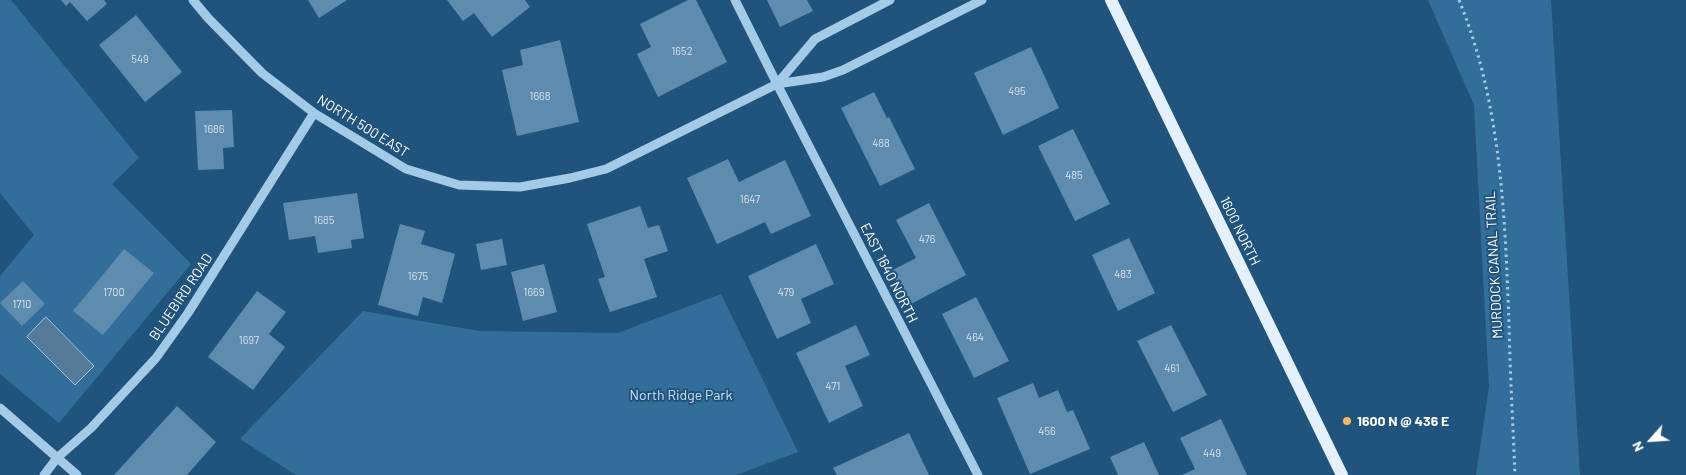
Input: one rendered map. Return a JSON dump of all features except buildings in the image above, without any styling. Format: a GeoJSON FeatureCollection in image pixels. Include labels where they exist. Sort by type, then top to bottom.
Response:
{"type":"FeatureCollection","features":[{"type":"Feature","properties":{"kind":"main road","name":"1600 NORTH"},"geometry":{"type":"LineString","coordinates":[[1110,0],[1342,475]]}},
{"type":"Feature","properties":{"kind":"street","name":"NORTH 500 EAST"},"geometry":{"type":"LineString","coordinates":[[193,0],[262,73],[314,113],[406,169],[459,184],[520,187],[606,169],[776,84],[823,77],[843,70],[982,0]]}},
{"type":"Feature","properties":{"kind":"street","name":"EAST 1640 NORTH"},"geometry":{"type":"LineString","coordinates":[[735,0],[776,84],[978,475]]}},
{"type":"Feature","properties":{"kind":"street","name":"NORTH 500 EAST"},"geometry":{"type":"LineString","coordinates":[[776,84],[816,38],[890,0]]}},
{"type":"Feature","properties":{"kind":"street","name":"BLUEBIRD ROAD"},"geometry":{"type":"LineString","coordinates":[[44,475],[57,458],[91,428],[156,358],[188,313],[314,113]]}},
{"type":"Feature","properties":{"kind":"street"},"geometry":{"type":"LineString","coordinates":[[0,408],[77,475]]}},
{"type":"Feature","properties":{"kind":"path","name":"MURDOCK CANAL TRAIL"},"geometry":{"type":"LineString","coordinates":[[1459,0],[1469,25],[1484,76],[1506,227],[1515,475]]}},
{"type":"Feature","properties":{"kind":"green space"},"geometry":{"type":"Polygon","coordinates":[[[0,0],[11,0],[139,158],[112,184],[191,264],[59,423],[0,374],[0,276],[34,235],[0,193],[0,0]]]}},
{"type":"Feature","properties":{"kind":"green space"},"geometry":{"type":"Polygon","coordinates":[[[1428,0],[1551,0],[1580,475],[1476,475],[1489,387],[1474,105],[1428,0]]]}},
{"type":"Feature","properties":{"kind":"green space","name":"North Ridge Park"},"geometry":{"type":"Polygon","coordinates":[[[721,294],[798,452],[736,475],[296,475],[240,439],[363,311],[479,331],[618,333],[721,294]]]}},
{"type":"Feature","properties":{"kind":"shaded area"},"geometry":{"type":"Polygon","coordinates":[[[46,317],[94,366],[75,385],[27,337],[46,317]]]}},
{"type":"Feature","properties":{"kind":"place","name":"1600 N @ 436 E"},"geometry":{"type":"Point","coordinates":[1347,421]}}]}
